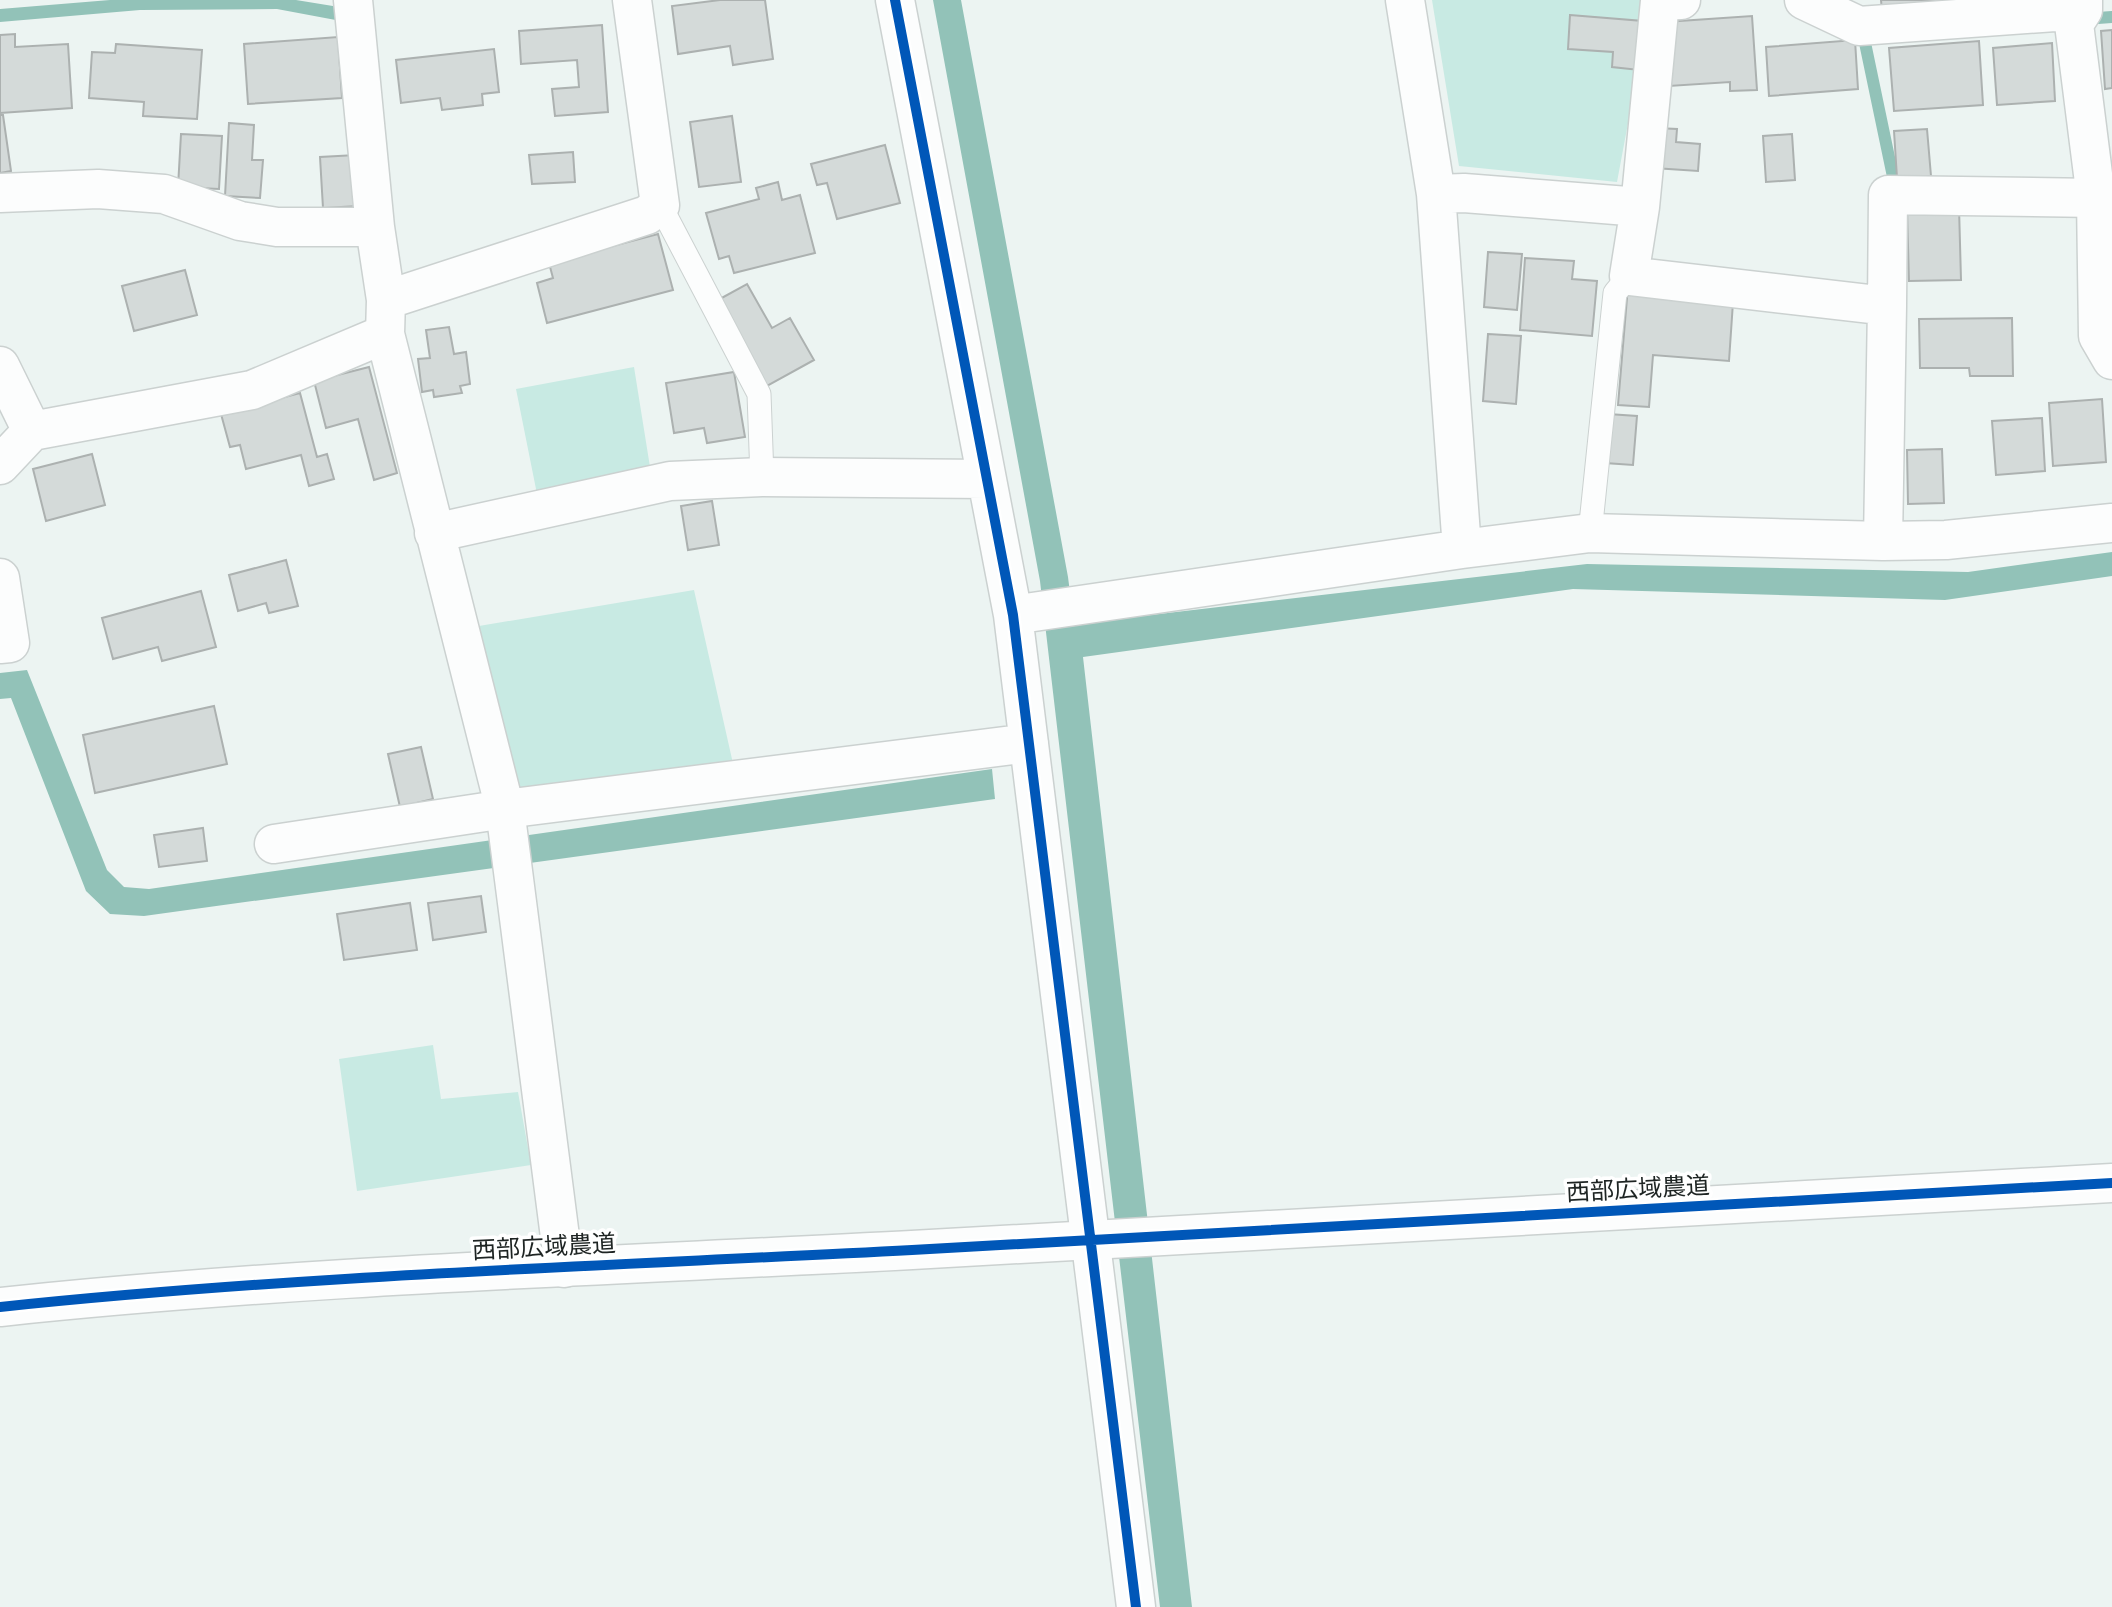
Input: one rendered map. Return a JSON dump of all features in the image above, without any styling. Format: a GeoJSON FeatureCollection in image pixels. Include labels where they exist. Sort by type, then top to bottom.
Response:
{"type":"FeatureCollection","features":[{"type":"Feature","properties":{"kind":"street"},"geometry":{"type":"LineString","coordinates":[[353,0],[386,317],[434,533],[506,817],[564,1268]]}},
{"type":"Feature","properties":{"kind":"street"},"geometry":{"type":"LineString","coordinates":[[0,465],[32,431],[252,390],[386,317],[647,215],[660,205],[632,0]]}},
{"type":"Feature","properties":{"kind":"street"},"geometry":{"type":"LineString","coordinates":[[895,0],[986,479],[1022,613],[1029,743],[1136,1607]]}},
{"type":"Feature","properties":{"kind":"street"},"geometry":{"type":"LineString","coordinates":[[1405,0],[1436,194],[1462,549]]}},
{"type":"Feature","properties":{"kind":"street"},"geometry":{"type":"LineString","coordinates":[[1681,0],[1660,1],[1640,207],[1629,276],[1887,306]]}},
{"type":"Feature","properties":{"kind":"street"},"geometry":{"type":"LineString","coordinates":[[1804,0],[1860,26],[2080,11],[2096,198],[2098,336],[2112,360]]}},
{"type":"Feature","properties":{"kind":"street"},"geometry":{"type":"LineString","coordinates":[[0,192],[98,189],[164,194],[240,221],[277,227],[375,226]]}},
{"type":"Feature","properties":{"kind":"street"},"geometry":{"type":"LineString","coordinates":[[1436,194],[1464,193],[1640,207]]}},
{"type":"Feature","properties":{"kind":"street"},"geometry":{"type":"LineString","coordinates":[[1883,541],[1887,306],[1903,195],[2096,198]]}},
{"type":"Feature","properties":{"kind":"street"},"geometry":{"type":"LineString","coordinates":[[0,366],[32,431]]}},
{"type":"Feature","properties":{"kind":"street"},"geometry":{"type":"LineString","coordinates":[[434,533],[670,481],[762,477],[986,479]]}},
{"type":"Feature","properties":{"kind":"street"},"geometry":{"type":"LineString","coordinates":[[1022,613],[1590,533],[1883,541],[1946,540],[2112,523]]}},
{"type":"Feature","properties":{"kind":"street"},"geometry":{"type":"LineString","coordinates":[[0,578],[10,643],[0,644]]}},
{"type":"Feature","properties":{"kind":"street"},"geometry":{"type":"LineString","coordinates":[[274,844],[506,817],[1029,743]]}},
{"type":"Feature","properties":{"kind":"street","name":"西部広域農道"},"geometry":{"type":"LineString","coordinates":[[0,1307],[105,1296],[358,1277],[1091,1241],[2112,1183]]}},
{"type":"Feature","properties":{"kind":"lane"},"geometry":{"type":"LineString","coordinates":[[660,205],[759,394],[762,477]]}},
{"type":"Feature","properties":{"kind":"lane"},"geometry":{"type":"LineString","coordinates":[[1590,533],[1615,293],[1629,276]]}},
{"type":"Feature","properties":{"kind":"shaded area"},"geometry":{"type":"Polygon","coordinates":[[[110,0],[296,0],[339,7],[341,21],[277,9],[140,10],[0,22],[0,9],[110,0]]]}},
{"type":"Feature","properties":{"kind":"shaded area"},"geometry":{"type":"Polygon","coordinates":[[[933,0],[961,0],[1068,577],[1074,624],[1587,564],[1968,572],[2112,552],[2112,576],[1945,600],[1573,589],[1083,657],[1192,1607],[1160,1607],[1040,581],[933,0]]]}},
{"type":"Feature","properties":{"kind":"shaded area"},"geometry":{"type":"Polygon","coordinates":[[[1432,0],[1651,0],[1617,182],[1459,166],[1432,0]]]}},
{"type":"Feature","properties":{"kind":"shaded area"},"geometry":{"type":"Polygon","coordinates":[[[634,367],[650,467],[538,499],[516,389],[634,367]]]}},
{"type":"Feature","properties":{"kind":"shaded area"},"geometry":{"type":"Polygon","coordinates":[[[694,590],[734,768],[514,797],[473,627],[694,590]]]}},
{"type":"Feature","properties":{"kind":"shaded area"},"geometry":{"type":"Polygon","coordinates":[[[27,670],[107,870],[124,887],[149,889],[992,769],[995,799],[144,916],[110,914],[86,891],[11,698],[0,699],[0,673],[27,670]]]}},
{"type":"Feature","properties":{"kind":"shaded area"},"geometry":{"type":"Polygon","coordinates":[[[433,1045],[441,1099],[518,1092],[531,1165],[357,1191],[339,1059],[433,1045]]]}},
{"type":"Feature","properties":{"kind":"building"},"geometry":{"type":"Polygon","coordinates":[[[720,0],[765,0],[773,59],[733,65],[730,46],[678,54],[672,6],[720,0]]]}},
{"type":"Feature","properties":{"kind":"building"},"geometry":{"type":"Polygon","coordinates":[[[1881,0],[1964,0],[1882,11],[1881,0]]]}},
{"type":"Feature","properties":{"kind":"building"},"geometry":{"type":"Polygon","coordinates":[[[1570,15],[1643,21],[1639,70],[1612,67],[1613,52],[1568,49],[1570,15]]]}},
{"type":"Feature","properties":{"kind":"building"},"geometry":{"type":"Polygon","coordinates":[[[1752,16],[1757,90],[1730,91],[1730,82],[1669,86],[1665,22],[1752,16]]]}},
{"type":"Feature","properties":{"kind":"building"},"geometry":{"type":"Polygon","coordinates":[[[602,25],[608,112],[555,116],[552,89],[579,87],[577,60],[521,64],[519,31],[602,25]]]}},
{"type":"Feature","properties":{"kind":"building"},"geometry":{"type":"Polygon","coordinates":[[[2112,30],[2112,88],[2105,89],[2101,31],[2112,30]]]}},
{"type":"Feature","properties":{"kind":"building"},"geometry":{"type":"Polygon","coordinates":[[[15,34],[15,47],[68,44],[72,108],[0,113],[0,35],[15,34]]]}},
{"type":"Feature","properties":{"kind":"building"},"geometry":{"type":"Polygon","coordinates":[[[338,37],[342,98],[248,104],[244,44],[338,37]]]}},
{"type":"Feature","properties":{"kind":"building"},"geometry":{"type":"Polygon","coordinates":[[[1855,40],[1858,89],[1769,96],[1766,47],[1855,40]]]}},
{"type":"Feature","properties":{"kind":"building"},"geometry":{"type":"Polygon","coordinates":[[[1979,41],[1983,105],[1894,111],[1889,48],[1979,41]]]}},
{"type":"Feature","properties":{"kind":"building"},"geometry":{"type":"Polygon","coordinates":[[[2052,43],[2055,101],[1997,105],[1993,48],[2052,43]]]}},
{"type":"Feature","properties":{"kind":"building"},"geometry":{"type":"Polygon","coordinates":[[[116,44],[202,50],[197,119],[143,116],[144,102],[89,98],[92,52],[115,53],[116,44]]]}},
{"type":"Feature","properties":{"kind":"building"},"geometry":{"type":"Polygon","coordinates":[[[494,49],[499,92],[482,94],[483,105],[442,110],[440,98],[401,103],[396,60],[494,49]]]}},
{"type":"Feature","properties":{"kind":"building"},"geometry":{"type":"Polygon","coordinates":[[[0,115],[3,115],[11,171],[0,173],[0,115]]]}},
{"type":"Feature","properties":{"kind":"building"},"geometry":{"type":"Polygon","coordinates":[[[732,116],[741,182],[699,187],[690,122],[732,116]]]}},
{"type":"Feature","properties":{"kind":"building"},"geometry":{"type":"Polygon","coordinates":[[[229,123],[254,125],[252,160],[263,160],[260,198],[225,196],[229,123]]]}},
{"type":"Feature","properties":{"kind":"building"},"geometry":{"type":"Polygon","coordinates":[[[1657,128],[1677,129],[1676,142],[1700,144],[1698,171],[1654,168],[1657,128]]]}},
{"type":"Feature","properties":{"kind":"building"},"geometry":{"type":"Polygon","coordinates":[[[1927,129],[1931,176],[1897,178],[1894,131],[1927,129]]]}},
{"type":"Feature","properties":{"kind":"building"},"geometry":{"type":"Polygon","coordinates":[[[181,134],[222,136],[219,189],[178,187],[181,134]]]}},
{"type":"Feature","properties":{"kind":"building"},"geometry":{"type":"Polygon","coordinates":[[[1792,134],[1795,180],[1766,182],[1763,136],[1792,134]]]}},
{"type":"Feature","properties":{"kind":"building"},"geometry":{"type":"Polygon","coordinates":[[[885,145],[900,203],[837,219],[827,183],[817,185],[811,164],[885,145]]]}},
{"type":"Feature","properties":{"kind":"building"},"geometry":{"type":"Polygon","coordinates":[[[573,152],[575,182],[532,184],[529,155],[573,152]]]}},
{"type":"Feature","properties":{"kind":"building"},"geometry":{"type":"Polygon","coordinates":[[[356,155],[359,206],[323,208],[320,157],[356,155]]]}},
{"type":"Feature","properties":{"kind":"building"},"geometry":{"type":"Polygon","coordinates":[[[778,182],[782,200],[800,195],[815,253],[734,273],[729,256],[719,259],[706,213],[759,199],[756,188],[778,182]]]}},
{"type":"Feature","properties":{"kind":"building"},"geometry":{"type":"Polygon","coordinates":[[[1959,207],[1961,280],[1909,281],[1907,209],[1959,207]]]}},
{"type":"Feature","properties":{"kind":"building"},"geometry":{"type":"Polygon","coordinates":[[[658,234],[673,290],[547,323],[537,283],[553,278],[549,263],[658,234]]]}},
{"type":"Feature","properties":{"kind":"building"},"geometry":{"type":"Polygon","coordinates":[[[1488,252],[1522,254],[1517,310],[1484,307],[1488,252]]]}},
{"type":"Feature","properties":{"kind":"building"},"geometry":{"type":"Polygon","coordinates":[[[1525,258],[1574,261],[1572,279],[1597,281],[1592,336],[1520,330],[1525,258]]]}},
{"type":"Feature","properties":{"kind":"building"},"geometry":{"type":"Polygon","coordinates":[[[185,270],[197,315],[134,331],[122,286],[185,270]]]}},
{"type":"Feature","properties":{"kind":"building"},"geometry":{"type":"Polygon","coordinates":[[[747,284],[772,328],[790,318],[814,360],[767,386],[718,300],[747,284]]]}},
{"type":"Feature","properties":{"kind":"building"},"geometry":{"type":"Polygon","coordinates":[[[1628,286],[1733,302],[1729,361],[1653,355],[1649,407],[1618,405],[1628,286]]]}},
{"type":"Feature","properties":{"kind":"building"},"geometry":{"type":"Polygon","coordinates":[[[2012,318],[2013,376],[1970,376],[1969,368],[1920,368],[1919,319],[2012,318]]]}},
{"type":"Feature","properties":{"kind":"building"},"geometry":{"type":"Polygon","coordinates":[[[449,327],[454,354],[466,352],[470,384],[460,386],[462,393],[434,397],[433,390],[422,392],[418,359],[430,358],[426,330],[449,327]]]}},
{"type":"Feature","properties":{"kind":"building"},"geometry":{"type":"Polygon","coordinates":[[[1488,334],[1521,336],[1516,404],[1483,401],[1488,334]]]}},
{"type":"Feature","properties":{"kind":"building"},"geometry":{"type":"Polygon","coordinates":[[[369,367],[397,473],[374,480],[358,419],[326,428],[314,381],[369,367]]]}},
{"type":"Feature","properties":{"kind":"building"},"geometry":{"type":"Polygon","coordinates":[[[734,372],[745,437],[707,443],[704,428],[674,433],[666,383],[734,372]]]}},
{"type":"Feature","properties":{"kind":"building"},"geometry":{"type":"Polygon","coordinates":[[[300,393],[317,457],[327,454],[334,479],[309,486],[301,455],[246,469],[240,445],[230,447],[221,414],[300,393]]]}},
{"type":"Feature","properties":{"kind":"building"},"geometry":{"type":"Polygon","coordinates":[[[2102,399],[2106,462],[2053,466],[2049,403],[2102,399]]]}},
{"type":"Feature","properties":{"kind":"building"},"geometry":{"type":"Polygon","coordinates":[[[1608,414],[1637,416],[1633,465],[1605,463],[1608,414]]]}},
{"type":"Feature","properties":{"kind":"building"},"geometry":{"type":"Polygon","coordinates":[[[2042,418],[2045,471],[1996,475],[1992,421],[2042,418]]]}},
{"type":"Feature","properties":{"kind":"building"},"geometry":{"type":"Polygon","coordinates":[[[1942,449],[1944,503],[1908,504],[1907,450],[1942,449]]]}},
{"type":"Feature","properties":{"kind":"building"},"geometry":{"type":"Polygon","coordinates":[[[92,454],[105,505],[46,521],[33,469],[92,454]]]}},
{"type":"Feature","properties":{"kind":"building"},"geometry":{"type":"Polygon","coordinates":[[[712,501],[719,545],[688,550],[681,506],[712,501]]]}},
{"type":"Feature","properties":{"kind":"building"},"geometry":{"type":"Polygon","coordinates":[[[286,560],[298,606],[269,613],[266,603],[238,611],[229,575],[286,560]]]}},
{"type":"Feature","properties":{"kind":"building"},"geometry":{"type":"Polygon","coordinates":[[[201,591],[216,647],[162,661],[158,647],[113,659],[102,618],[201,591]]]}},
{"type":"Feature","properties":{"kind":"building"},"geometry":{"type":"Polygon","coordinates":[[[214,706],[227,764],[95,793],[83,735],[214,706]]]}},
{"type":"Feature","properties":{"kind":"building"},"geometry":{"type":"Polygon","coordinates":[[[421,747],[433,799],[400,807],[388,754],[421,747]]]}},
{"type":"Feature","properties":{"kind":"building"},"geometry":{"type":"Polygon","coordinates":[[[203,828],[207,861],[159,867],[154,835],[203,828]]]}},
{"type":"Feature","properties":{"kind":"building"},"geometry":{"type":"Polygon","coordinates":[[[481,896],[486,932],[433,940],[428,903],[481,896]]]}},
{"type":"Feature","properties":{"kind":"building"},"geometry":{"type":"Polygon","coordinates":[[[410,903],[417,950],[344,960],[337,914],[410,903]]]}},
{"type":"Feature","properties":{"kind":"waterway"},"geometry":{"type":"LineString","coordinates":[[2084,19],[2112,17]]}},
{"type":"Feature","properties":{"kind":"waterway"},"geometry":{"type":"LineString","coordinates":[[1871,37],[1864,38],[1896,191]]}},
{"type":"Feature","properties":{"kind":"cycle path"},"geometry":{"type":"LineString","coordinates":[[895,0],[1013,615],[1136,1607]]}},
{"type":"Feature","properties":{"kind":"cycle path"},"geometry":{"type":"LineString","coordinates":[[0,1307],[342,1279],[1212,1234],[2112,1183]]}}]}
